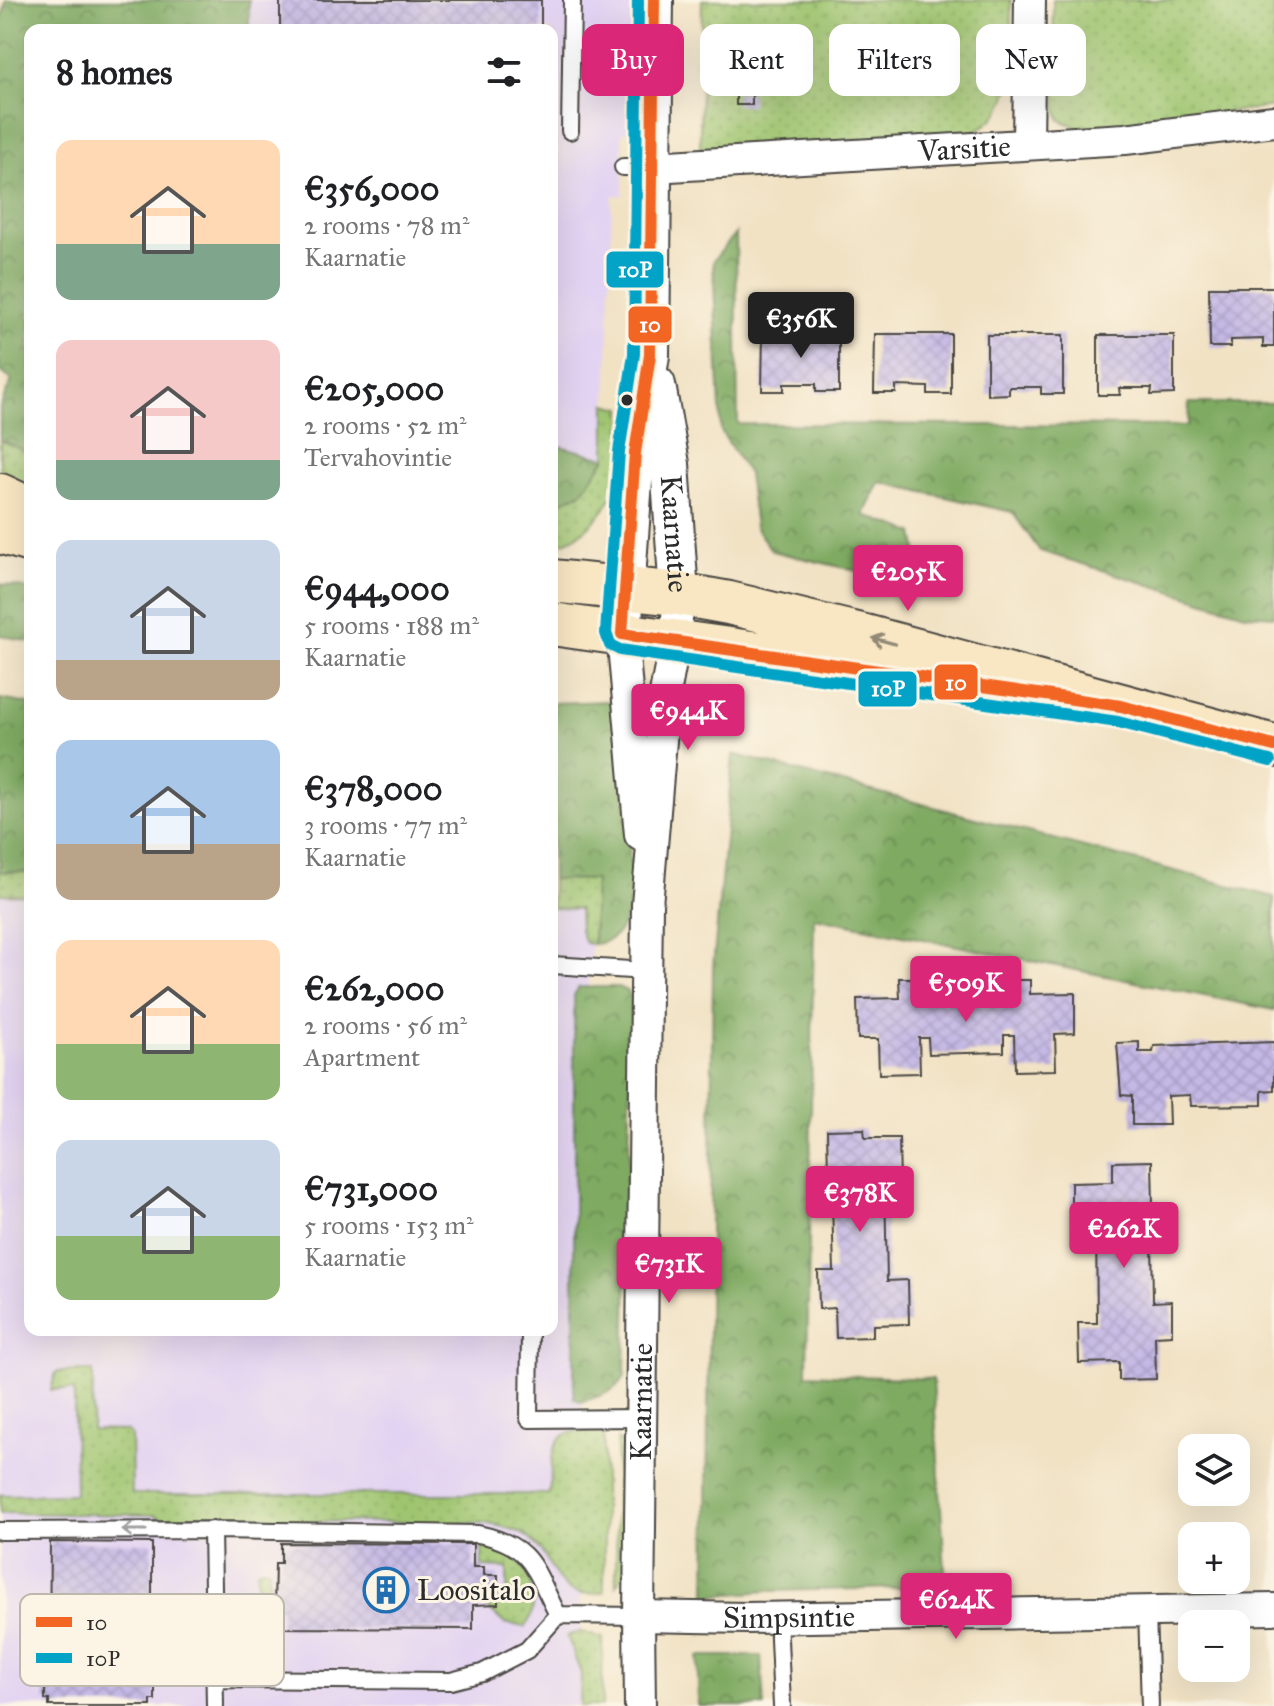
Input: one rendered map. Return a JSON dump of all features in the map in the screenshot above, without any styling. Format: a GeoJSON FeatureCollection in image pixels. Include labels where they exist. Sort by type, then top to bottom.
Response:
{"type":"FeatureCollection","features":[{"type":"Feature","properties":{"kind":"main road"},"geometry":{"type":"LineString","coordinates":[[0,495],[24,506]]}},
{"type":"Feature","properties":{"kind":"main road"},"geometry":{"type":"LineString","coordinates":[[0,532],[24,539]]}},
{"type":"Feature","properties":{"kind":"main road"},"geometry":{"type":"LineString","coordinates":[[558,582],[679,594],[729,603],[865,636],[1274,746]]}},
{"type":"Feature","properties":{"kind":"main road"},"geometry":{"type":"LineString","coordinates":[[558,625],[1121,706]]}},
{"type":"Feature","properties":{"kind":"street","name":"Kaarnatie"},"geometry":{"type":"LineString","coordinates":[[640,1706],[647,905],[665,694],[675,641],[679,594],[670,464],[650,355],[638,167],[654,0]]}},
{"type":"Feature","properties":{"kind":"street"},"geometry":{"type":"LineString","coordinates":[[1028,143],[1030,0]]}},
{"type":"Feature","properties":{"kind":"street","name":"Varsitie"},"geometry":{"type":"LineString","coordinates":[[638,167],[1125,139],[1274,121]]}},
{"type":"Feature","properties":{"kind":"street","name":"Kaarnatie"},"geometry":{"type":"LineString","coordinates":[[647,905],[622,634],[635,453],[650,355]]}},
{"type":"Feature","properties":{"kind":"street","name":"Simpsintie"},"geometry":{"type":"LineString","coordinates":[[639,1616],[778,1617],[1274,1609]]}},
{"type":"Feature","properties":{"kind":"lane"},"geometry":{"type":"LineString","coordinates":[[570,131],[572,0]]}},
{"type":"Feature","properties":{"kind":"lane"},"geometry":{"type":"LineString","coordinates":[[558,965],[646,971]]}},
{"type":"Feature","properties":{"kind":"lane"},"geometry":{"type":"LineString","coordinates":[[530,1336],[529,1419],[641,1418]]}},
{"type":"Feature","properties":{"kind":"lane"},"geometry":{"type":"LineString","coordinates":[[212,1530],[213,1594]]}},
{"type":"Feature","properties":{"kind":"lane"},"geometry":{"type":"LineString","coordinates":[[5,1531],[478,1534],[516,1546],[527,1556],[558,1615]]}},
{"type":"Feature","properties":{"kind":"lane"},"geometry":{"type":"LineString","coordinates":[[1147,1611],[1150,1706]]}},
{"type":"Feature","properties":{"kind":"lane"},"geometry":{"type":"LineString","coordinates":[[284,1680],[451,1681],[482,1673],[527,1650],[558,1615],[639,1616]]}},
{"type":"Feature","properties":{"kind":"lane"},"geometry":{"type":"LineString","coordinates":[[778,1617],[782,1706]]}},
{"type":"Feature","properties":{"kind":"lane"},"geometry":{"type":"LineString","coordinates":[[214,1686],[215,1706]]}},
{"type":"Feature","properties":{"kind":"shaded area"},"geometry":{"type":"Polygon","coordinates":[[[249,0],[634,0],[634,24],[582,24],[582,96],[633,96],[633,126],[622,133],[623,195],[612,196],[606,458],[558,446],[558,24],[249,24],[249,0]]]}},
{"type":"Feature","properties":{"kind":"shaded area"},"geometry":{"type":"Polygon","coordinates":[[[0,872],[24,872],[24,1336],[558,1336],[558,879],[595,880],[584,1057],[580,1706],[0,1706],[0,872]]]}},
{"type":"Feature","properties":{"kind":"green space"},"geometry":{"type":"Polygon","coordinates":[[[6,0],[249,0],[249,24],[24,24],[24,450],[0,440],[0,407],[12,380],[0,371],[0,28],[6,0]]]}},
{"type":"Feature","properties":{"kind":"green space"},"geometry":{"type":"Polygon","coordinates":[[[702,0],[1011,0],[1011,24],[976,24],[976,96],[1007,96],[992,120],[969,133],[700,148],[701,96],[813,96],[813,24],[702,24],[702,0]]]}},
{"type":"Feature","properties":{"kind":"green space"},"geometry":{"type":"Polygon","coordinates":[[[1053,0],[1274,0],[1274,107],[1080,128],[1060,120],[1056,96],[1086,96],[1086,24],[1054,24],[1053,0]]]}},
{"type":"Feature","properties":{"kind":"green space"},"geometry":{"type":"Polygon","coordinates":[[[736,233],[738,424],[1188,426],[1189,403],[1274,403],[1274,616],[1245,614],[1040,551],[1012,512],[879,482],[864,515],[914,533],[919,559],[857,571],[772,551],[755,527],[748,474],[721,431],[713,261],[736,233]]]}},
{"type":"Feature","properties":{"kind":"green space"},"geometry":{"type":"Polygon","coordinates":[[[606,404],[622,408],[622,458],[614,492],[589,527],[558,544],[558,503],[582,492],[606,458],[606,404]]]}},
{"type":"Feature","properties":{"kind":"green space"},"geometry":{"type":"Polygon","coordinates":[[[0,440],[24,450],[24,486],[0,476],[0,440]]]}},
{"type":"Feature","properties":{"kind":"green space"},"geometry":{"type":"Polygon","coordinates":[[[558,446],[606,458],[582,492],[558,503],[558,446]]]}},
{"type":"Feature","properties":{"kind":"green space"},"geometry":{"type":"Polygon","coordinates":[[[0,584],[24,588],[24,641],[0,635],[0,584]]]}},
{"type":"Feature","properties":{"kind":"green space"},"geometry":{"type":"Polygon","coordinates":[[[0,699],[24,703],[24,872],[0,872],[0,699]]]}},
{"type":"Feature","properties":{"kind":"green space"},"geometry":{"type":"Polygon","coordinates":[[[612,701],[621,727],[632,887],[626,917],[619,932],[604,942],[593,944],[595,880],[558,879],[558,703],[612,701]]]}},
{"type":"Feature","properties":{"kind":"green space"},"geometry":{"type":"Polygon","coordinates":[[[733,754],[1274,897],[1274,1010],[814,917],[807,1374],[933,1379],[946,1587],[769,1591],[706,1596],[713,967],[733,754]]]}},
{"type":"Feature","properties":{"kind":"green space"},"geometry":{"type":"Polygon","coordinates":[[[0,872],[24,872],[24,895],[0,894],[0,872]]]}},
{"type":"Feature","properties":{"kind":"green space"},"geometry":{"type":"Polygon","coordinates":[[[558,879],[595,880],[593,944],[585,943],[580,930],[579,909],[558,908],[558,879]]]}},
{"type":"Feature","properties":{"kind":"green space"},"geometry":{"type":"Polygon","coordinates":[[[579,987],[618,987],[629,992],[632,1002],[625,1376],[612,1390],[581,1402],[574,1398],[574,995],[579,987]]]}},
{"type":"Feature","properties":{"kind":"green space"},"geometry":{"type":"Polygon","coordinates":[[[93,1371],[92,1430],[127,1431],[131,1435],[132,1494],[549,1494],[553,1454],[562,1436],[585,1431],[604,1434],[604,1592],[587,1594],[566,1587],[526,1536],[509,1528],[484,1523],[167,1520],[153,1515],[0,1513],[0,1495],[75,1494],[74,1390],[51,1390],[56,1372],[93,1371]]]}},
{"type":"Feature","properties":{"kind":"green space"},"geometry":{"type":"Polygon","coordinates":[[[617,1439],[626,1447],[628,1455],[627,1569],[616,1586],[617,1439]]]}},
{"type":"Feature","properties":{"kind":"green space"},"geometry":{"type":"Polygon","coordinates":[[[482,1548],[499,1549],[512,1556],[526,1573],[531,1584],[533,1607],[525,1627],[504,1623],[487,1608],[487,1604],[507,1604],[507,1568],[482,1567],[482,1548]]]}},
{"type":"Feature","properties":{"kind":"green space"},"geometry":{"type":"Polygon","coordinates":[[[269,1569],[269,1594],[257,1594],[257,1570],[269,1569]]]}},
{"type":"Feature","properties":{"kind":"green space"},"geometry":{"type":"Polygon","coordinates":[[[580,1632],[603,1638],[602,1706],[580,1706],[581,1674],[567,1636],[580,1632]]]}},
{"type":"Feature","properties":{"kind":"green space"},"geometry":{"type":"Polygon","coordinates":[[[698,1656],[761,1656],[764,1706],[698,1706],[698,1656]]]}},
{"type":"Feature","properties":{"kind":"building"},"geometry":{"type":"Polygon","coordinates":[[[280,0],[541,0],[541,24],[280,24],[280,0]]]}},
{"type":"Feature","properties":{"kind":"building"},"geometry":{"type":"Polygon","coordinates":[[[736,96],[752,96],[752,105],[736,105],[736,96]]]}},
{"type":"Feature","properties":{"kind":"building"},"geometry":{"type":"Polygon","coordinates":[[[1209,287],[1274,287],[1274,347],[1263,347],[1263,339],[1231,340],[1231,347],[1210,347],[1209,287]]]}},
{"type":"Feature","properties":{"kind":"building"},"geometry":{"type":"Polygon","coordinates":[[[763,331],[839,332],[839,392],[816,392],[816,384],[784,384],[784,391],[762,391],[763,331]]]}},
{"type":"Feature","properties":{"kind":"building"},"geometry":{"type":"Polygon","coordinates":[[[875,334],[951,334],[951,394],[928,394],[928,387],[896,386],[896,393],[874,393],[875,334]]]}},
{"type":"Feature","properties":{"kind":"building"},"geometry":{"type":"Polygon","coordinates":[[[987,335],[1063,335],[1063,394],[1041,394],[1041,387],[1009,387],[1009,394],[987,395],[987,335]]]}},
{"type":"Feature","properties":{"kind":"building"},"geometry":{"type":"Polygon","coordinates":[[[1098,335],[1174,335],[1174,394],[1151,395],[1152,388],[1119,388],[1120,395],[1098,395],[1098,335]]]}},
{"type":"Feature","properties":{"kind":"building"},"geometry":{"type":"Polygon","coordinates":[[[899,978],[934,978],[934,998],[998,997],[998,980],[1030,980],[1030,994],[1075,993],[1075,1033],[1055,1034],[1056,1070],[1015,1071],[1014,1035],[1004,1035],[1004,1052],[929,1054],[928,1038],[919,1038],[920,1073],[879,1074],[878,1039],[858,1039],[857,999],[900,998],[899,978]]]}},
{"type":"Feature","properties":{"kind":"building"},"geometry":{"type":"Polygon","coordinates":[[[1139,1042],[1139,1052],[1153,1052],[1154,1046],[1274,1042],[1274,1090],[1262,1091],[1262,1105],[1191,1106],[1190,1095],[1168,1096],[1169,1125],[1132,1125],[1132,1096],[1121,1095],[1117,1043],[1139,1042]]]}},
{"type":"Feature","properties":{"kind":"building"},"geometry":{"type":"Polygon","coordinates":[[[864,1129],[865,1138],[899,1138],[900,1185],[885,1186],[887,1281],[908,1280],[909,1324],[873,1325],[873,1337],[836,1338],[835,1308],[819,1309],[818,1271],[834,1271],[832,1202],[816,1203],[815,1172],[828,1171],[827,1130],[864,1129]]]}},
{"type":"Feature","properties":{"kind":"building"},"geometry":{"type":"Polygon","coordinates":[[[1152,1161],[1153,1206],[1168,1206],[1169,1238],[1152,1238],[1153,1302],[1172,1301],[1172,1335],[1155,1336],[1156,1379],[1119,1380],[1119,1362],[1079,1363],[1078,1323],[1097,1323],[1096,1226],[1071,1227],[1071,1183],[1113,1182],[1113,1162],[1152,1161]]]}},
{"type":"Feature","properties":{"kind":"building"},"geometry":{"type":"Polygon","coordinates":[[[50,1542],[152,1543],[152,1594],[50,1594],[50,1542]]]}},
{"type":"Feature","properties":{"kind":"building","name":"Loositalo"},"geometry":{"type":"Polygon","coordinates":[[[281,1543],[473,1544],[473,1567],[484,1567],[484,1575],[498,1575],[498,1604],[473,1605],[473,1629],[284,1628],[284,1594],[274,1594],[275,1563],[281,1563],[281,1543]]]}},
{"type":"Feature","properties":{"kind":"building"},"geometry":{"type":"Polygon","coordinates":[[[45,1686],[155,1686],[155,1700],[151,1700],[151,1706],[49,1706],[49,1700],[45,1700],[45,1686]]]}},
{"type":"Feature","properties":{"kind":"transit line","name":"10P"},"geometry":{"type":"LineString","coordinates":[[638,0],[634,354],[619,452],[606,633],[610,645],[620,650],[1118,722],[1270,761]]}},
{"type":"Feature","properties":{"kind":"transit line","name":"10"},"geometry":{"type":"LineString","coordinates":[[654,0],[650,355],[635,453],[622,634],[1121,706],[1274,746]]}},
{"type":"Feature","properties":{"kind":"place","name":"Loositalo"},"geometry":{"type":"Point","coordinates":[386,1590]}}]}
